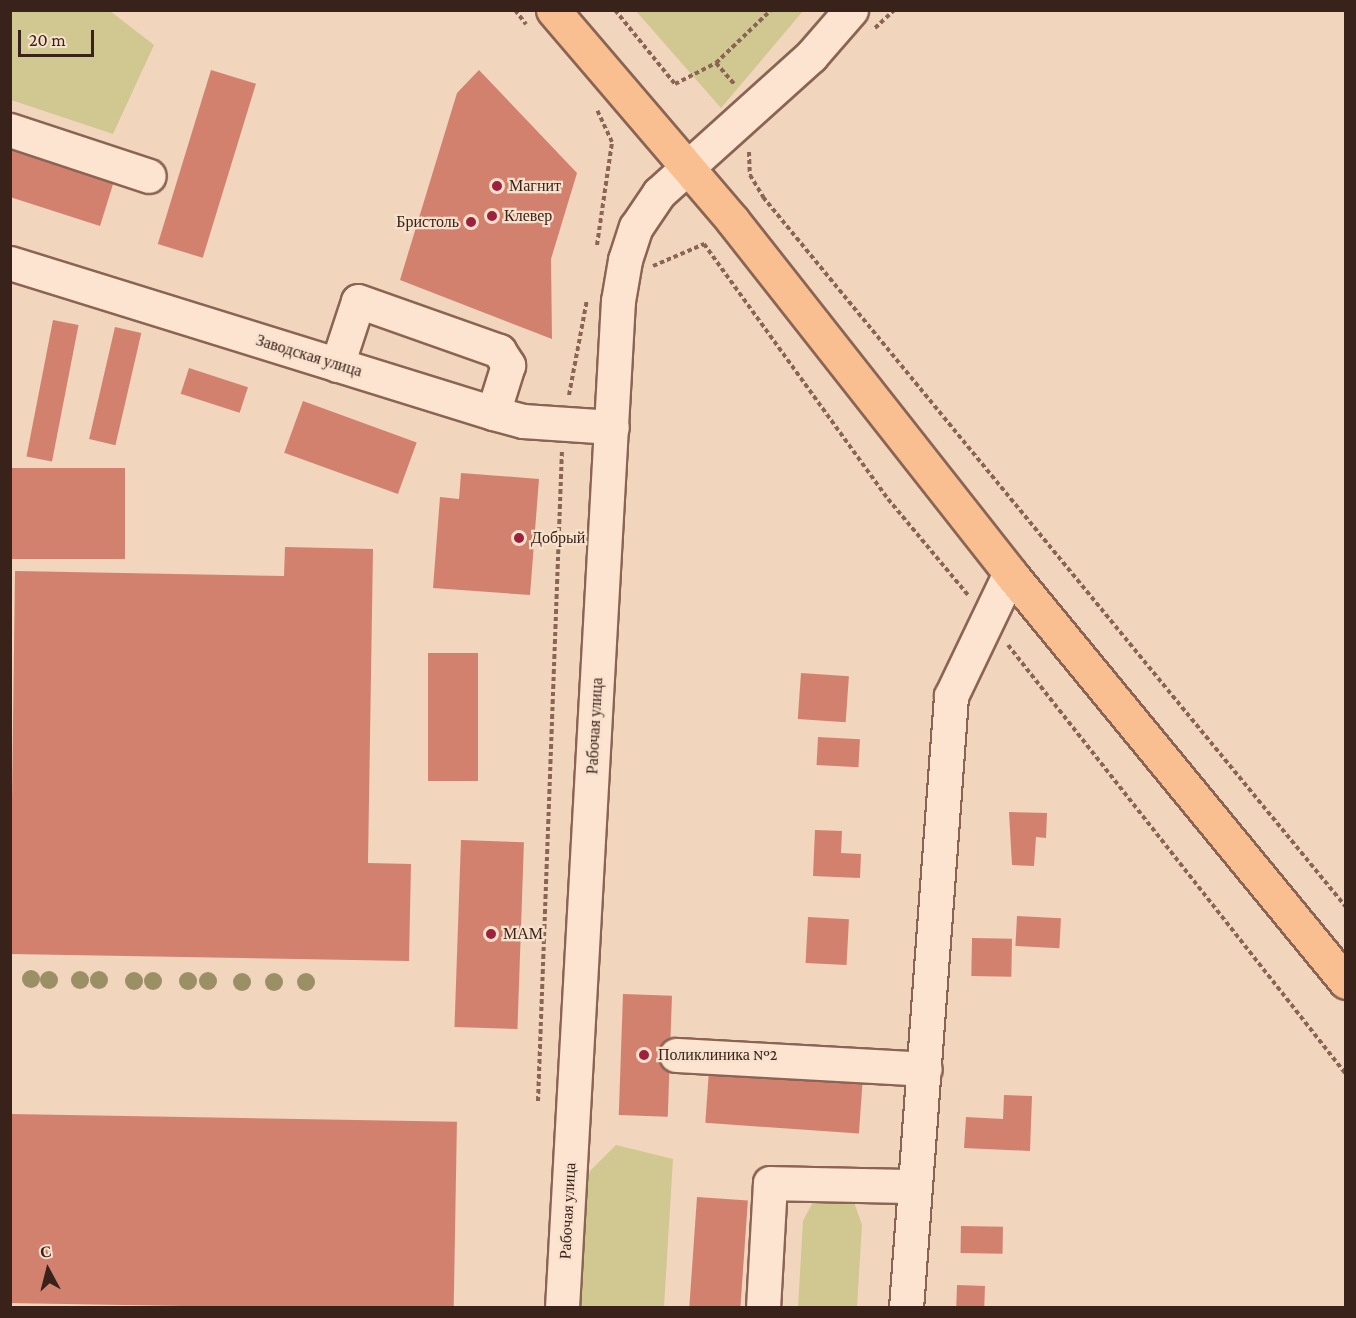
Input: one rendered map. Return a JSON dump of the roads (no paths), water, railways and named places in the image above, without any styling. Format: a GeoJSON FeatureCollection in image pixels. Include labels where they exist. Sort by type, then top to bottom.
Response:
{"type":"FeatureCollection","features":[{"type":"Feature","properties":{"kind":"main road"},"geometry":{"type":"LineString","coordinates":[[541,19],[607,95],[687,166],[1010,573],[1346,982]]}},
{"type":"Feature","properties":{"kind":"street","name":"Рабочая улица"},"geometry":{"type":"LineString","coordinates":[[562,1308],[612,427],[625,260],[636,227],[658,192],[812,56],[851,10]]}},
{"type":"Feature","properties":{"kind":"street"},"geometry":{"type":"LineString","coordinates":[[10,130],[149,176]]}},
{"type":"Feature","properties":{"kind":"street","name":"Заводская улица"},"geometry":{"type":"LineString","coordinates":[[10,263],[493,413],[564,425],[612,427]]}},
{"type":"Feature","properties":{"kind":"street"},"geometry":{"type":"LineString","coordinates":[[338,365],[358,301],[499,351],[508,366],[493,413]]}},
{"type":"Feature","properties":{"kind":"street"},"geometry":{"type":"LineString","coordinates":[[906,1308],[951,696],[1010,573]]}},
{"type":"Feature","properties":{"kind":"street"},"geometry":{"type":"LineString","coordinates":[[676,1055],[925,1069]]}},
{"type":"Feature","properties":{"kind":"street"},"geometry":{"type":"LineString","coordinates":[[763,1308],[770,1183],[915,1186]]}},
{"type":"Feature","properties":{"kind":"place","name":"Магнит"},"geometry":{"type":"Point","coordinates":[497,186]}},
{"type":"Feature","properties":{"kind":"place","name":"Клевер"},"geometry":{"type":"Point","coordinates":[492,216]}},
{"type":"Feature","properties":{"kind":"place","name":"Бристоль"},"geometry":{"type":"Point","coordinates":[471,222]}},
{"type":"Feature","properties":{"kind":"place","name":"Добрый"},"geometry":{"type":"Point","coordinates":[519,538]}},
{"type":"Feature","properties":{"kind":"place","name":"МАМ"},"geometry":{"type":"Point","coordinates":[491,934]}},
{"type":"Feature","properties":{"kind":"place","name":"Поликлиника №2"},"geometry":{"type":"Point","coordinates":[644,1055]}}]}
